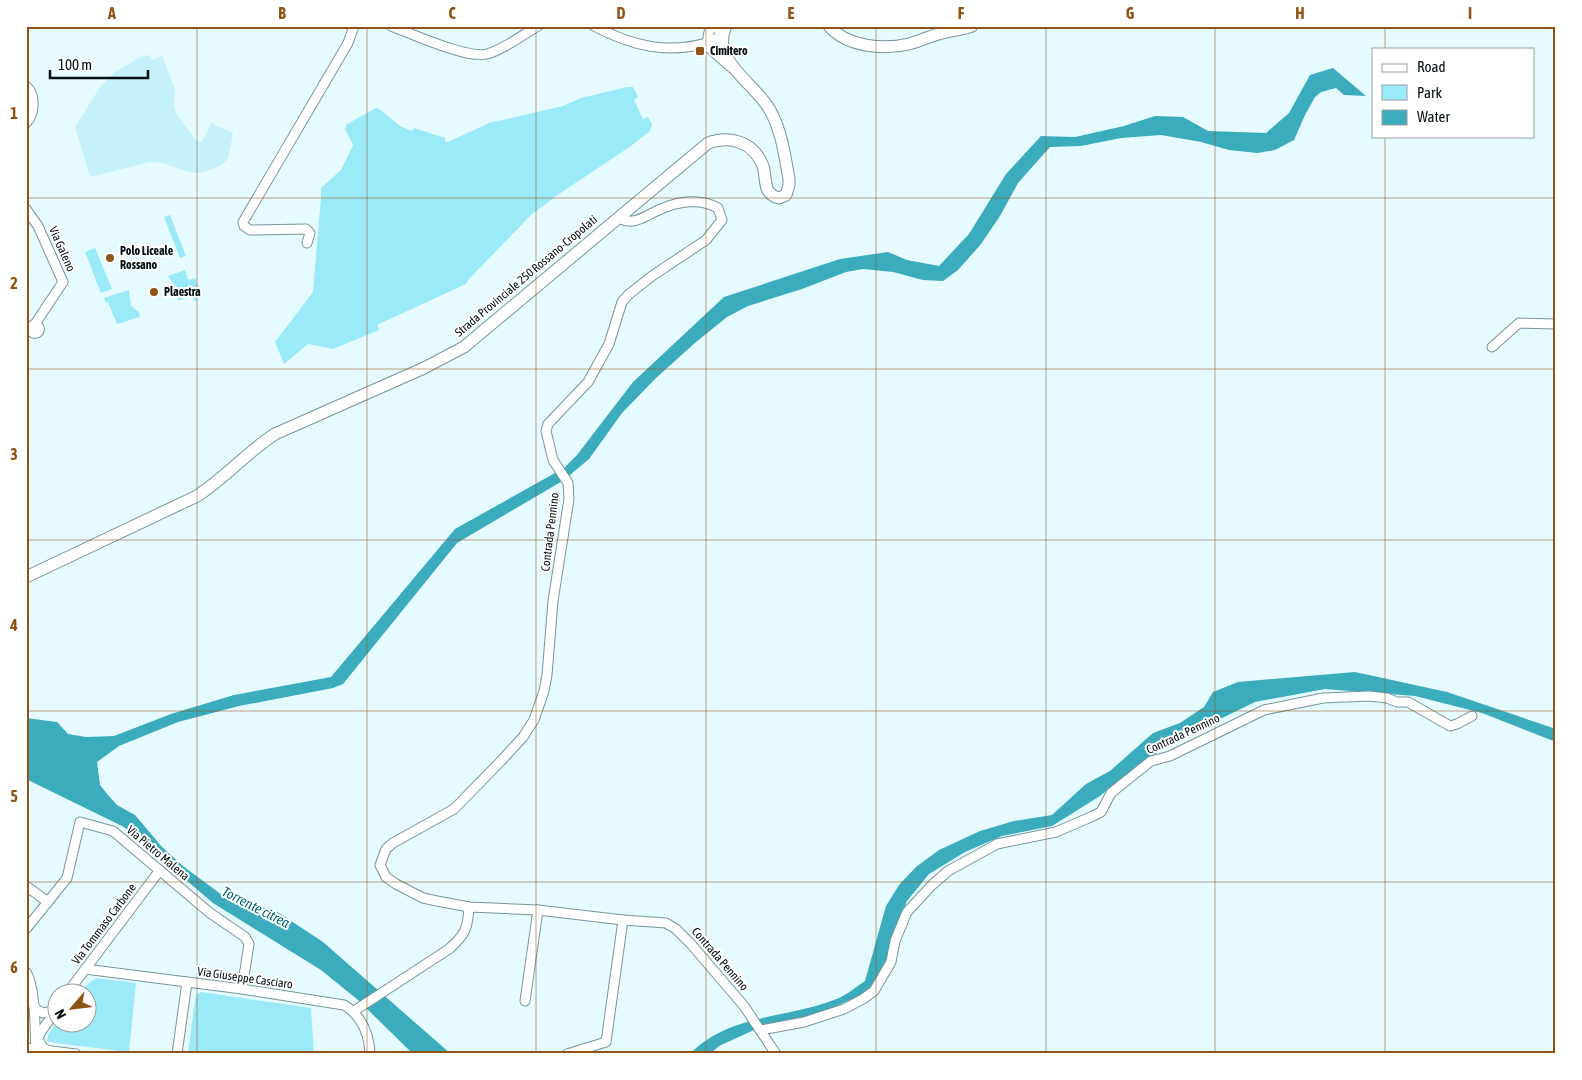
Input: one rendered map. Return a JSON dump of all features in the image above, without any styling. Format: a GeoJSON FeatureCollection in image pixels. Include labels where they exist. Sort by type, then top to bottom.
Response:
{"type":"FeatureCollection","features":[{"type":"Feature","properties":{"kind":"main road"},"geometry":{"type":"LineString","coordinates":[[829,26],[839,36],[855,43],[898,46],[972,26]]}},
{"type":"Feature","properties":{"kind":"main road","name":"Strada Provinciale 250 Rossano-Cropolati"},"geometry":{"type":"LineString","coordinates":[[26,577],[197,496],[219,481],[257,446],[275,434],[424,368],[464,347],[708,143],[728,139],[746,145],[756,154],[762,165],[768,192],[779,198],[786,195],[790,185],[775,120],[763,98],[736,71],[725,55],[722,46],[724,30]]}},
{"type":"Feature","properties":{"kind":"street"},"geometry":{"type":"LineString","coordinates":[[308,243],[310,232],[306,229],[250,230],[244,226],[244,219],[348,42],[354,26]]}},
{"type":"Feature","properties":{"kind":"street"},"geometry":{"type":"LineString","coordinates":[[391,26],[462,52],[479,55],[498,50],[538,26]]}},
{"type":"Feature","properties":{"kind":"street"},"geometry":{"type":"LineString","coordinates":[[594,26],[615,37],[638,45],[667,47],[696,46],[708,37],[714,27],[724,30]]}},
{"type":"Feature","properties":{"kind":"street"},"geometry":{"type":"LineString","coordinates":[[708,37],[728,66],[736,71]]}},
{"type":"Feature","properties":{"kind":"street"},"geometry":{"type":"LineString","coordinates":[[26,86],[32,92],[32,116],[26,124]]}},
{"type":"Feature","properties":{"kind":"street","name":"Contrada Pennino"},"geometry":{"type":"LineString","coordinates":[[621,220],[633,222],[664,207],[692,201],[701,201],[718,208],[722,220],[706,240],[634,289],[622,302],[609,344],[588,382],[548,424],[546,431],[553,460],[566,481],[569,499],[553,601],[547,675],[544,691],[534,720],[523,737],[454,809],[393,843],[386,849],[382,859],[382,870],[386,877],[396,884],[423,898],[469,907],[538,910],[623,920],[666,922],[691,944],[753,1018],[776,1054]]}},
{"type":"Feature","properties":{"kind":"street","name":"Via Galeno"},"geometry":{"type":"LineString","coordinates":[[26,209],[38,226],[63,282],[31,329]]}},
{"type":"Feature","properties":{"kind":"street"},"geometry":{"type":"LineString","coordinates":[[1492,347],[1519,323],[1556,324]]}},
{"type":"Feature","properties":{"kind":"street","name":"Contrada Pennino"},"geometry":{"type":"LineString","coordinates":[[760,1030],[804,1022],[844,1009],[874,991],[891,962],[894,941],[907,912],[932,885],[954,868],[997,844],[1056,832],[1094,816],[1101,812],[1111,793],[1151,761],[1170,756],[1264,710],[1323,698],[1369,696],[1387,698],[1397,702],[1408,702],[1450,726],[1472,716]]}},
{"type":"Feature","properties":{"kind":"street","name":"Via Pietro Malena"},"geometry":{"type":"LineString","coordinates":[[26,929],[67,878],[80,822],[112,831],[210,913],[245,936],[249,944],[242,989]]}},
{"type":"Feature","properties":{"kind":"street","name":"Via Tommaso Carbone"},"geometry":{"type":"LineString","coordinates":[[75,982],[160,870]]}},
{"type":"Feature","properties":{"kind":"street"},"geometry":{"type":"LineString","coordinates":[[26,886],[48,902]]}},
{"type":"Feature","properties":{"kind":"street"},"geometry":{"type":"LineString","coordinates":[[370,1054],[370,1040],[354,1011],[449,949],[458,941],[468,925],[469,907]]}},
{"type":"Feature","properties":{"kind":"street"},"geometry":{"type":"LineString","coordinates":[[525,1001],[538,910]]}},
{"type":"Feature","properties":{"kind":"street"},"geometry":{"type":"LineString","coordinates":[[567,1054],[606,1042],[623,920]]}},
{"type":"Feature","properties":{"kind":"street","name":"Via Giuseppe Casciaro"},"geometry":{"type":"LineString","coordinates":[[85,968],[331,1002],[354,1011]]}},
{"type":"Feature","properties":{"kind":"street"},"geometry":{"type":"LineString","coordinates":[[26,972],[31,984],[39,1051]]}},
{"type":"Feature","properties":{"kind":"street"},"geometry":{"type":"LineString","coordinates":[[177,1054],[187,982]]}},
{"type":"Feature","properties":{"kind":"street"},"geometry":{"type":"LineString","coordinates":[[33,1004],[37,1010],[43,1013],[48,1012]]}},
{"type":"Feature","properties":{"kind":"street"},"geometry":{"type":"LineString","coordinates":[[39,1051],[39,1035],[48,1023]]}},
{"type":"Feature","properties":{"kind":"street"},"geometry":{"type":"LineString","coordinates":[[26,1049],[76,1054]]}},
{"type":"Feature","properties":{"kind":"shaded area"},"geometry":{"type":"Polygon","coordinates":[[[144,55],[150,56],[152,60],[162,56],[175,89],[174,107],[177,115],[196,140],[202,142],[211,123],[233,133],[228,159],[221,165],[205,172],[196,173],[163,163],[150,162],[90,177],[75,127],[100,87],[115,72],[144,55]]]}},
{"type":"Feature","properties":{"kind":"green space"},"geometry":{"type":"Polygon","coordinates":[[[633,87],[638,97],[634,100],[643,119],[648,117],[652,124],[650,131],[531,215],[466,284],[377,325],[379,330],[333,349],[308,344],[284,364],[275,342],[313,292],[321,188],[341,170],[353,145],[345,129],[347,124],[378,108],[400,126],[412,131],[414,128],[445,138],[445,142],[448,142],[489,123],[563,106],[581,98],[633,87]]]}},
{"type":"Feature","properties":{"kind":"green space"},"geometry":{"type":"Polygon","coordinates":[[[170,215],[186,256],[180,258],[164,217],[170,215]]]}},
{"type":"Feature","properties":{"kind":"green space"},"geometry":{"type":"Polygon","coordinates":[[[95,248],[112,289],[101,293],[85,252],[95,248]]]}},
{"type":"Feature","properties":{"kind":"green space"},"geometry":{"type":"Polygon","coordinates":[[[185,270],[188,280],[195,278],[199,297],[195,302],[192,296],[178,301],[176,287],[168,276],[185,270]]]}},
{"type":"Feature","properties":{"kind":"green space"},"geometry":{"type":"Polygon","coordinates":[[[129,290],[131,306],[139,312],[140,317],[117,324],[108,302],[106,303],[104,298],[129,290]]]}},
{"type":"Feature","properties":{"kind":"green space"},"geometry":{"type":"Polygon","coordinates":[[[96,978],[136,983],[129,1052],[47,1041],[50,1032],[98,1032],[98,982],[90,982],[96,978]]]}},
{"type":"Feature","properties":{"kind":"green space"},"geometry":{"type":"Polygon","coordinates":[[[201,992],[311,1008],[314,1054],[188,1054],[195,1000],[197,994],[201,992]]]}},
{"type":"Feature","properties":{"kind":"water","name":"Torrente citrea"},"geometry":{"type":"Polygon","coordinates":[[[1333,68],[1366,96],[1344,95],[1336,88],[1321,92],[1315,97],[1294,140],[1275,150],[1257,153],[1229,150],[1201,142],[1161,135],[1121,138],[1081,146],[1050,147],[1018,183],[1000,216],[981,244],[958,270],[943,281],[923,280],[893,272],[863,269],[846,272],[802,289],[748,306],[727,317],[656,378],[622,413],[589,459],[564,480],[457,543],[343,684],[333,688],[239,706],[178,722],[119,746],[97,762],[100,785],[108,795],[117,805],[135,815],[162,847],[183,866],[222,895],[276,911],[323,942],[451,1054],[413,1054],[358,1000],[321,970],[213,903],[124,827],[26,779],[26,718],[57,722],[68,734],[86,737],[114,736],[171,714],[234,695],[331,677],[455,529],[564,468],[577,455],[633,382],[724,297],[840,259],[888,252],[907,260],[939,266],[969,234],[1006,174],[1041,136],[1075,137],[1124,126],[1155,116],[1183,117],[1208,131],[1266,133],[1289,113],[1310,75],[1333,68]]]}},
{"type":"Feature","properties":{"kind":"water"},"geometry":{"type":"Polygon","coordinates":[[[1355,672],[1447,692],[1556,729],[1556,742],[1482,713],[1415,696],[1325,689],[1255,702],[1171,743],[1135,768],[1100,796],[1052,826],[1002,836],[965,852],[929,874],[907,901],[892,938],[886,961],[868,992],[800,1020],[754,1030],[719,1046],[710,1054],[690,1054],[706,1041],[723,1031],[761,1018],[820,1005],[839,998],[865,981],[886,906],[899,885],[916,867],[939,850],[980,831],[1014,821],[1052,815],[1086,784],[1110,771],[1153,733],[1180,723],[1204,707],[1213,692],[1238,682],[1355,672]]]}},
{"type":"Feature","properties":{"kind":"place","name":"Cimitero"},"geometry":{"type":"Point","coordinates":[700,51]}},
{"type":"Feature","properties":{"kind":"place","name":"Polo Liceale Rossano"},"geometry":{"type":"Point","coordinates":[110,258]}},
{"type":"Feature","properties":{"kind":"place","name":"Plaestra"},"geometry":{"type":"Point","coordinates":[154,292]}}]}
